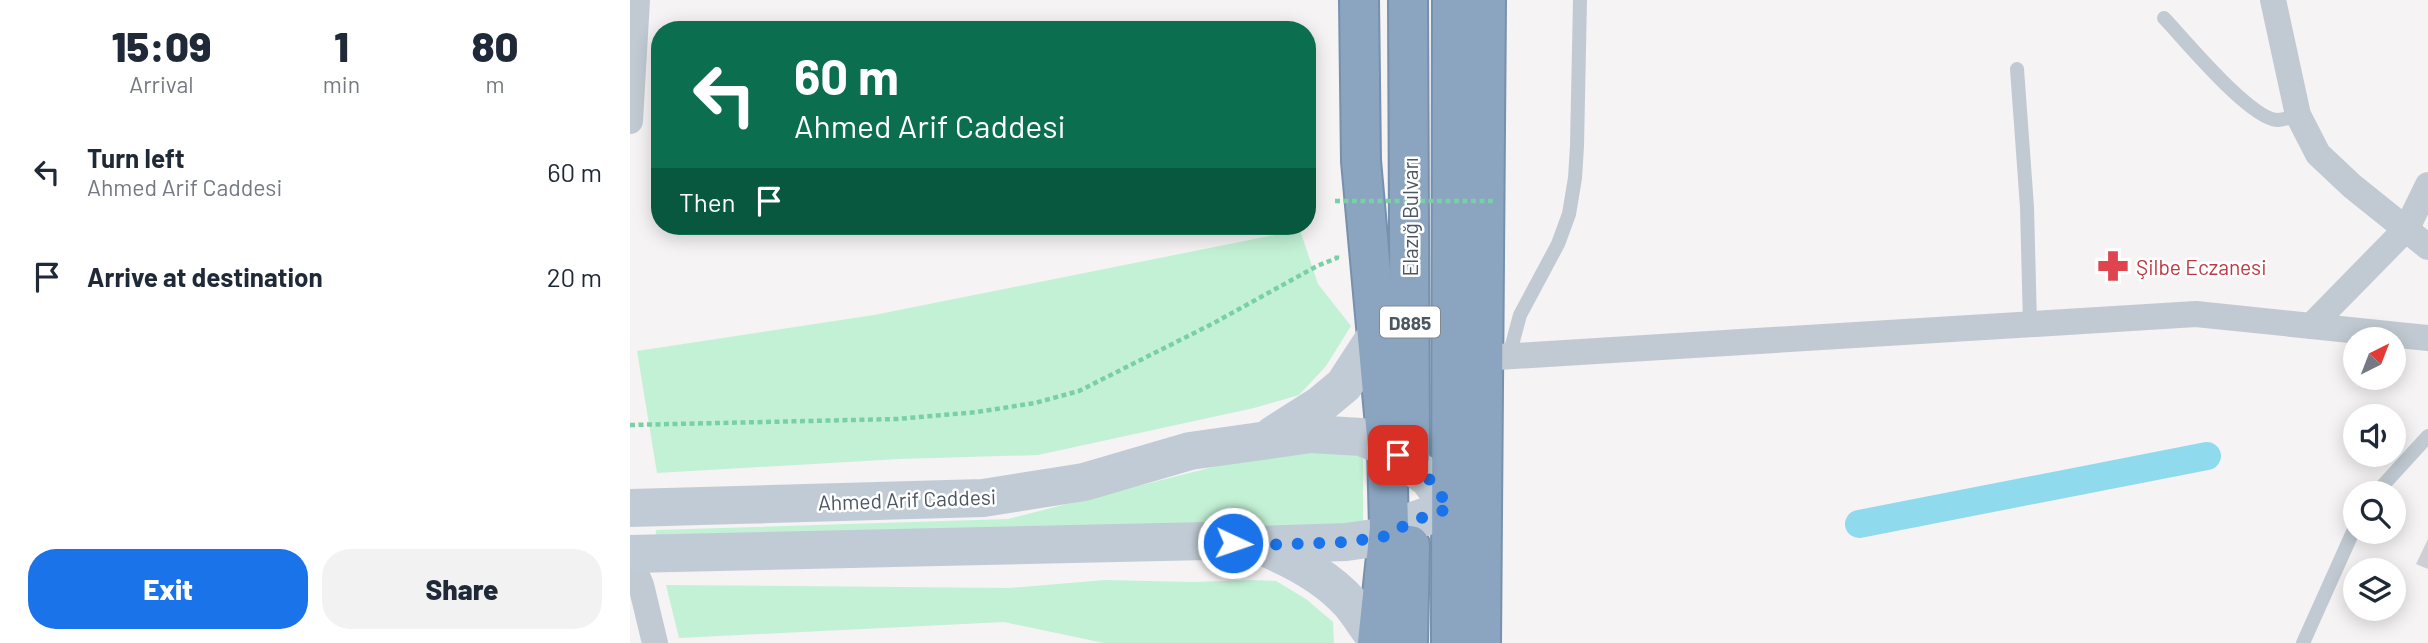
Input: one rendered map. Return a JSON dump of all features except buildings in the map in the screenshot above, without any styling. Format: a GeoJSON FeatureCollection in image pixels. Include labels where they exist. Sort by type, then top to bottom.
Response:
{"type":"FeatureCollection","features":[{"type":"Feature","properties":{"kind":"highway"},"geometry":{"type":"LineString","coordinates":[[1359,0],[1361,161],[1376,335],[1398,455]]}},
{"type":"Feature","properties":{"kind":"highway","name":"Elazığ Bulvarı"},"geometry":{"type":"LineString","coordinates":[[1386,642],[1399,529],[1398,455],[1408,0]]}},
{"type":"Feature","properties":{"kind":"highway","name":"Elazığ Bulvarı"},"geometry":{"type":"LineString","coordinates":[[1451,643],[1452,0]]}},
{"type":"Feature","properties":{"kind":"highway"},"geometry":{"type":"LineString","coordinates":[[1481,643],[1496,357],[1486,0]]}},
{"type":"Feature","properties":{"kind":"street"},"geometry":{"type":"LineString","coordinates":[[630,121],[637,0]]}},
{"type":"Feature","properties":{"kind":"street"},"geometry":{"type":"LineString","coordinates":[[2273,0],[2298,115],[2318,154],[2428,247]]}},
{"type":"Feature","properties":{"kind":"street"},"geometry":{"type":"LineString","coordinates":[[2311,326],[2407,228],[2428,185]]}},
{"type":"Feature","properties":{"kind":"street"},"geometry":{"type":"LineString","coordinates":[[1496,357],[2196,314],[2428,338]]}},
{"type":"Feature","properties":{"kind":"street","name":"Ahmed Arif Caddesi"},"geometry":{"type":"LineString","coordinates":[[1262,441],[1320,405],[1344,385],[1376,335]]}},
{"type":"Feature","properties":{"kind":"street","name":"Ahmed Arif Caddesi"},"geometry":{"type":"LineString","coordinates":[[630,508],[983,498],[1084,482],[1190,452],[1311,434],[1362,437],[1398,455],[1429,479],[1450,508]]}},
{"type":"Feature","properties":{"kind":"street"},"geometry":{"type":"LineString","coordinates":[[630,554],[900,546],[1207,541],[1258,545],[1346,542],[1399,529],[1450,508]]}},
{"type":"Feature","properties":{"kind":"street"},"geometry":{"type":"LineString","coordinates":[[1258,545],[1293,559],[1325,581],[1349,602],[1386,642]]}},
{"type":"Feature","properties":{"kind":"street"},"geometry":{"type":"LineString","coordinates":[[630,559],[641,585],[644,628]]}},
{"type":"Feature","properties":{"kind":"lane"},"geometry":{"type":"LineString","coordinates":[[1496,357],[1558,244],[1569,214],[1577,146],[1580,0]]}},
{"type":"Feature","properties":{"kind":"lane"},"geometry":{"type":"LineString","coordinates":[[2164,18],[2241,99],[2263,115],[2278,120],[2298,115]]}},
{"type":"Feature","properties":{"kind":"lane"},"geometry":{"type":"LineString","coordinates":[[2017,69],[2027,207],[2031,324]]}},
{"type":"Feature","properties":{"kind":"lane"},"geometry":{"type":"LineString","coordinates":[[2387,481],[2428,436]]}},
{"type":"Feature","properties":{"kind":"lane"},"geometry":{"type":"LineString","coordinates":[[2303,643],[2347,544]]}},
{"type":"Feature","properties":{"kind":"path"},"geometry":{"type":"LineString","coordinates":[[1335,201],[1495,201]]}},
{"type":"Feature","properties":{"kind":"path"},"geometry":{"type":"LineString","coordinates":[[630,425],[897,419],[977,412],[1035,403],[1079,391],[1212,324],[1307,271],[1337,258]]}},
{"type":"Feature","properties":{"kind":"green space"},"geometry":{"type":"Polygon","coordinates":[[[1275,235],[1302,235],[1318,284],[1351,326],[1326,366],[1299,395],[1254,408],[1038,455],[899,459],[657,473],[637,351],[874,315],[1275,235]]]}},
{"type":"Feature","properties":{"kind":"green space"},"geometry":{"type":"Polygon","coordinates":[[[1292,447],[1363,453],[1363,523],[655,541],[656,530],[1008,519],[1292,447]]]}},
{"type":"Feature","properties":{"kind":"green space"},"geometry":{"type":"Polygon","coordinates":[[[1105,580],[1276,581],[1306,599],[1333,622],[1334,643],[1104,643],[1004,622],[679,638],[666,585],[1010,588],[1105,580]]]}},
{"type":"Feature","properties":{"kind":"waterway"},"geometry":{"type":"LineString","coordinates":[[1859,524],[2207,456]]}},
{"type":"Feature","properties":{"kind":"place","name":"Şilbe Eczanesi"},"geometry":{"type":"Point","coordinates":[2113,266]}},
{"type":"Feature","properties":{"kind":"route"},"geometry":{"type":"LineString","coordinates":[[1233,543],[1258,545],[1346,542],[1388,536],[1410,522],[1450,508],[1429,479],[1398,455]]}}]}
